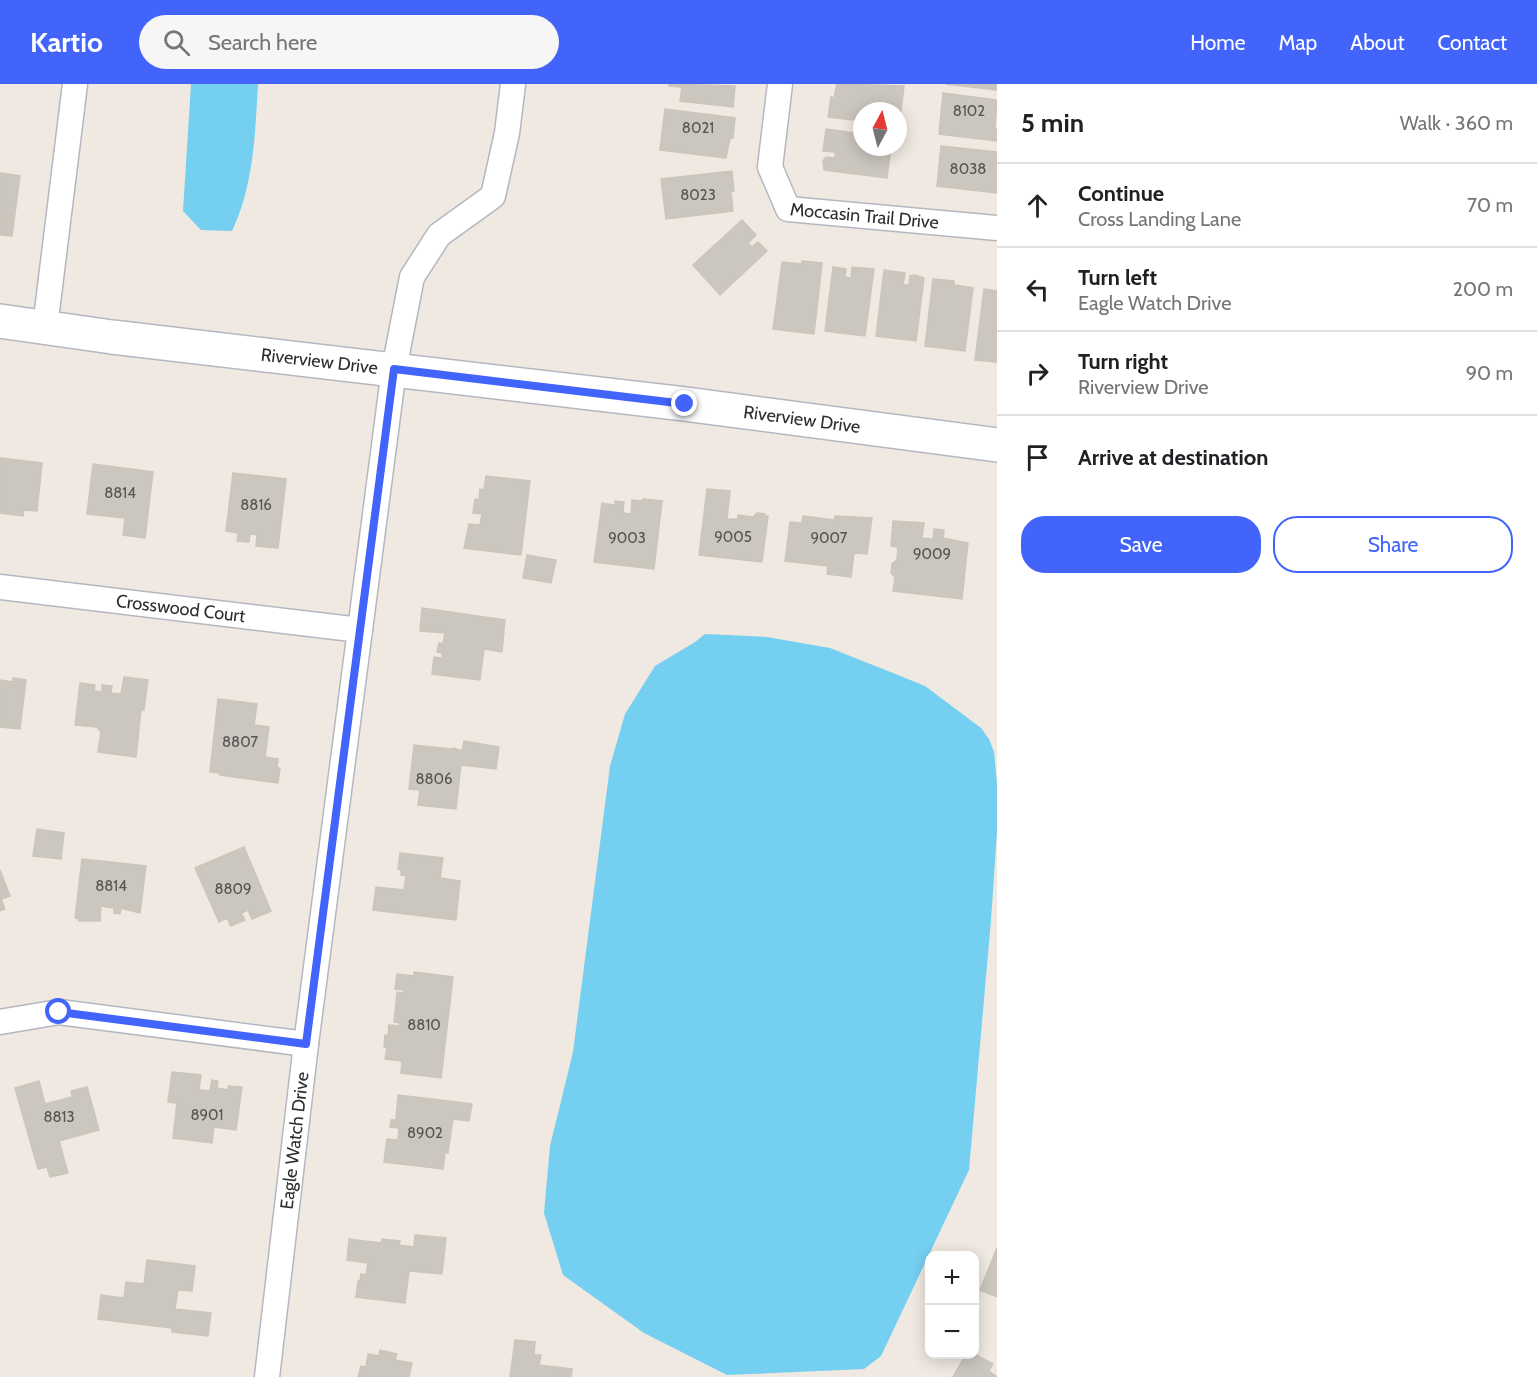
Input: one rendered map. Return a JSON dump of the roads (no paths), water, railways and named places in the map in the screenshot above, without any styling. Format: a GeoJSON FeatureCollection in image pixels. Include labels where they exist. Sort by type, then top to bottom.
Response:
{"type":"FeatureCollection","features":[{"type":"Feature","properties":{"kind":"street"},"geometry":{"type":"LineString","coordinates":[[45,327],[75,84]]}},
{"type":"Feature","properties":{"kind":"street","name":"Eagle Watch Drive"},"geometry":{"type":"LineString","coordinates":[[267,1377],[306,1044],[394,369],[412,277],[440,235],[493,195],[507,133],[513,84]]}},
{"type":"Feature","properties":{"kind":"street","name":"Moccasin Trail Drive"},"geometry":{"type":"LineString","coordinates":[[780,84],[770,167],[788,209],[997,228]]}},
{"type":"Feature","properties":{"kind":"street","name":"Riverview Drive"},"geometry":{"type":"LineString","coordinates":[[0,321],[112,337],[673,402],[997,445]]}},
{"type":"Feature","properties":{"kind":"street","name":"Crosswood Court"},"geometry":{"type":"LineString","coordinates":[[0,587],[360,630]]}},
{"type":"Feature","properties":{"kind":"street"},"geometry":{"type":"LineString","coordinates":[[0,1023],[59,1012],[306,1044]]}},
{"type":"Feature","properties":{"kind":"water"},"geometry":{"type":"Polygon","coordinates":[[[191,84],[258,84],[249,177],[245,196],[232,231],[201,230],[183,211],[191,84]]]}},
{"type":"Feature","properties":{"kind":"water"},"geometry":{"type":"Polygon","coordinates":[[[705,634],[767,637],[830,648],[925,686],[981,728],[994,752],[997,783],[997,832],[969,1170],[931,1251],[925,1251],[925,1263],[881,1356],[864,1369],[727,1375],[644,1333],[563,1275],[544,1213],[550,1146],[573,1052],[610,766],[625,714],[655,666],[705,634]]]}}]}
